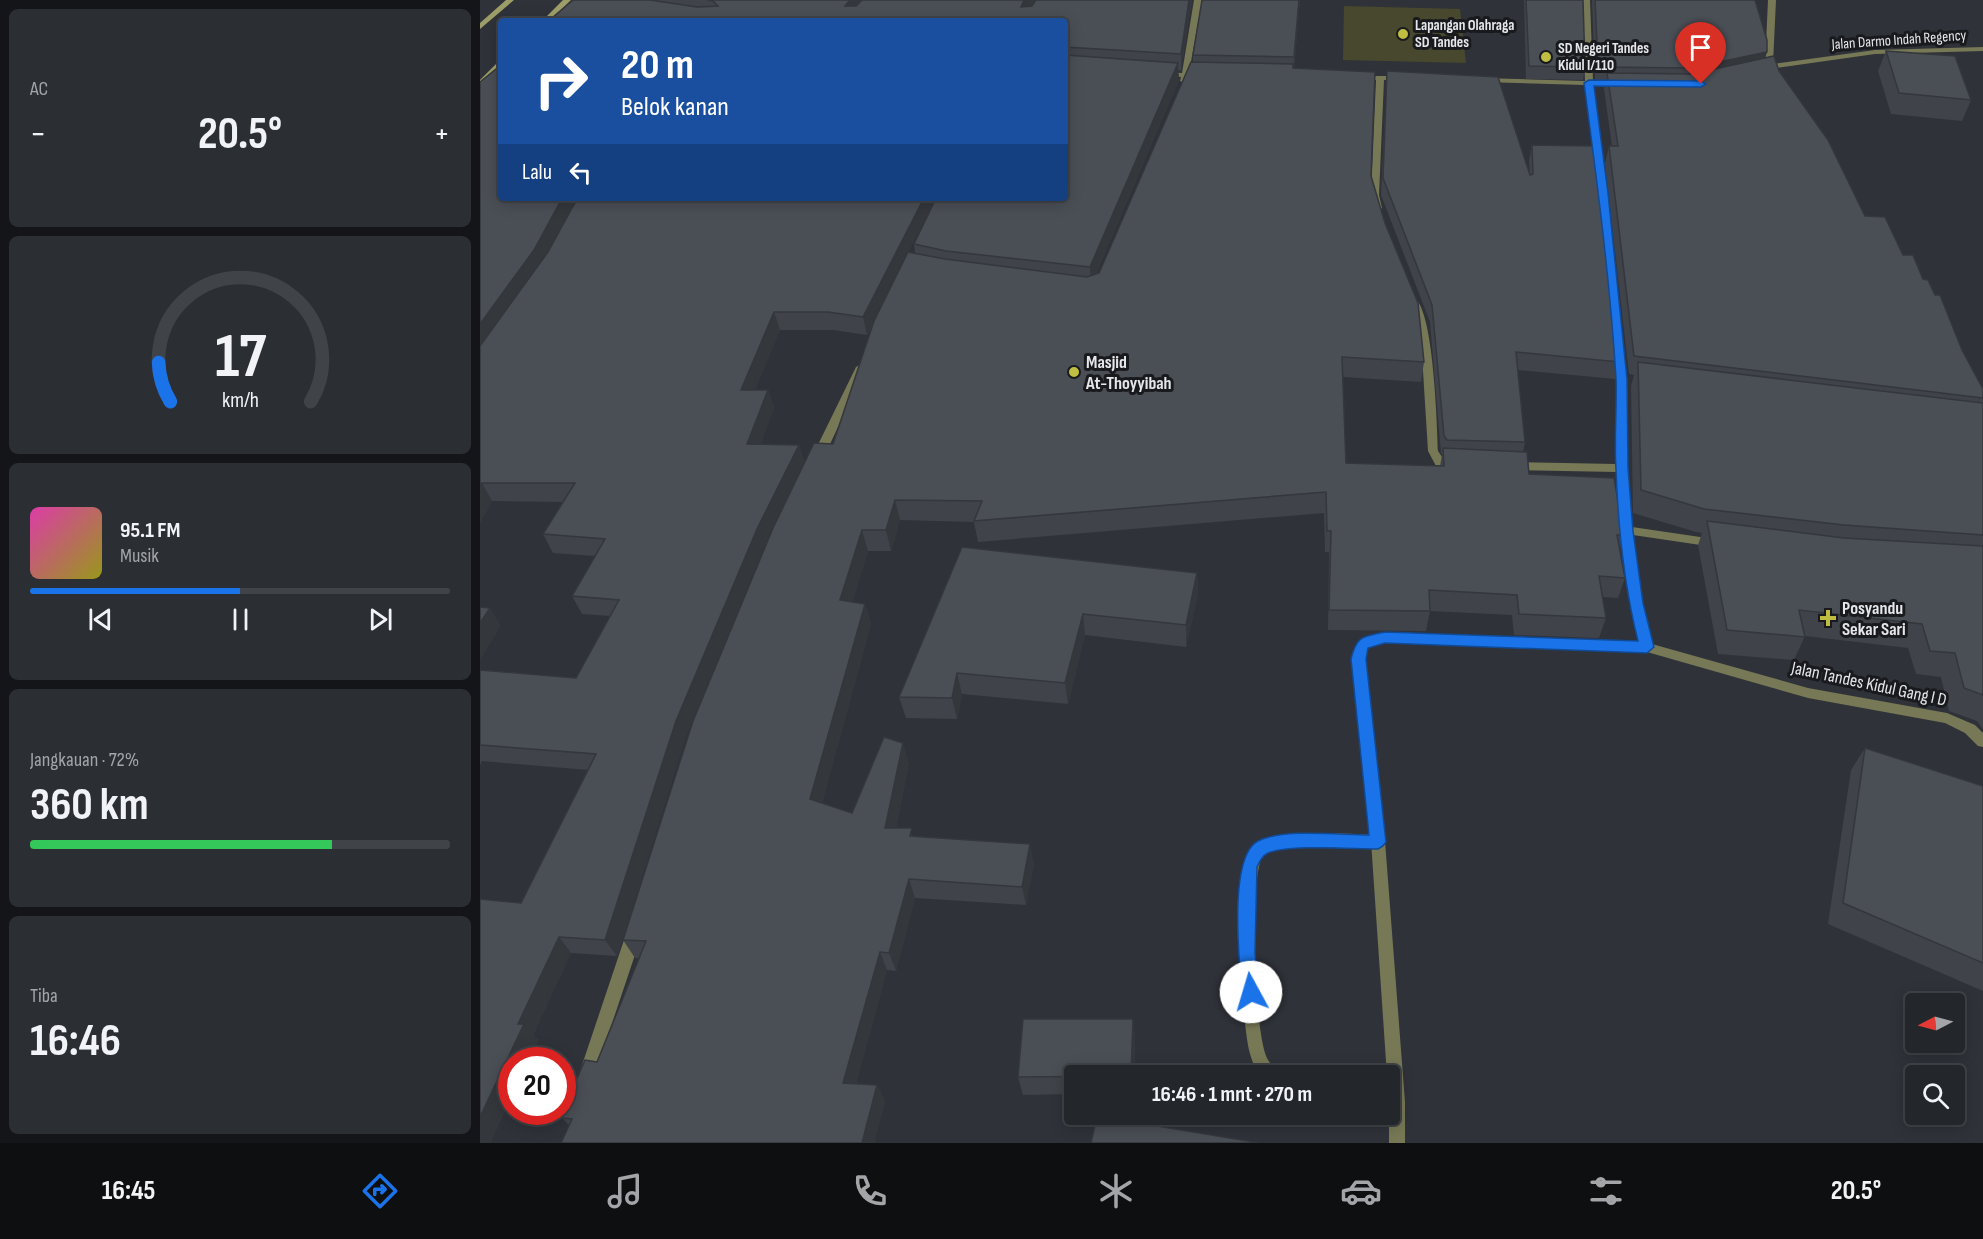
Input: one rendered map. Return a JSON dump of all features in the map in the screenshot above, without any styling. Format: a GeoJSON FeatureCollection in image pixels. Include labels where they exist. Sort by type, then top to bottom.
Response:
{"type":"FeatureCollection","features":[{"type":"Feature","properties":{"kind":"main road"},"geometry":{"type":"LineString","coordinates":[[480,27],[510,0]]}},
{"type":"Feature","properties":{"kind":"main road"},"geometry":{"type":"LineString","coordinates":[[549,18],[567,0]]}},
{"type":"Feature","properties":{"kind":"main road"},"geometry":{"type":"LineString","coordinates":[[480,84],[498,67]]}},
{"type":"Feature","properties":{"kind":"street"},"geometry":{"type":"LineString","coordinates":[[1182,86],[1186,76],[1198,0]]}},
{"type":"Feature","properties":{"kind":"street"},"geometry":{"type":"LineString","coordinates":[[1586,0],[1589,83],[1627,380],[1622,468],[1626,531],[1636,603],[1647,647]]}},
{"type":"Feature","properties":{"kind":"street"},"geometry":{"type":"LineString","coordinates":[[1772,0],[1772,66]]}},
{"type":"Feature","properties":{"kind":"street","name":"Jalan Darmo Indah Regency"},"geometry":{"type":"LineString","coordinates":[[1757,70],[1817,59],[1911,49],[1983,49]]}},
{"type":"Feature","properties":{"kind":"street"},"geometry":{"type":"LineString","coordinates":[[1153,73],[1210,76]]}},
{"type":"Feature","properties":{"kind":"street"},"geometry":{"type":"LineString","coordinates":[[1348,78],[1414,79]]}},
{"type":"Feature","properties":{"kind":"street"},"geometry":{"type":"LineString","coordinates":[[1380,78],[1375,195],[1383,222]]}},
{"type":"Feature","properties":{"kind":"street"},"geometry":{"type":"LineString","coordinates":[[1473,80],[1632,84]]}},
{"type":"Feature","properties":{"kind":"street"},"geometry":{"type":"LineString","coordinates":[[1411,293],[1423,323],[1426,344],[1432,451],[1440,463],[1465,466]]}},
{"type":"Feature","properties":{"kind":"street"},"geometry":{"type":"LineString","coordinates":[[812,467],[868,351]]}},
{"type":"Feature","properties":{"kind":"street"},"geometry":{"type":"LineString","coordinates":[[1498,466],[1622,468]]}},
{"type":"Feature","properties":{"kind":"street"},"geometry":{"type":"LineString","coordinates":[[1626,531],[1732,544]]}},
{"type":"Feature","properties":{"kind":"street","name":"Jalan Tandes Kidul Gang I D"},"geometry":{"type":"LineString","coordinates":[[1378,842],[1358,659],[1359,652],[1366,642],[1385,637],[1647,647],[1840,700],[1947,718],[1970,729],[1983,742]]}},
{"type":"Feature","properties":{"kind":"street"},"geometry":{"type":"LineString","coordinates":[[1263,1065],[1256,1051],[1247,953],[1249,867],[1254,854],[1263,847],[1294,841],[1378,842],[1391,1065]]}},
{"type":"Feature","properties":{"kind":"street"},"geometry":{"type":"LineString","coordinates":[[582,1089],[636,926]]}},
{"type":"Feature","properties":{"kind":"street"},"geometry":{"type":"LineString","coordinates":[[1395,1125],[1397,1143]]}},
{"type":"Feature","properties":{"kind":"green space","name":"Lapangan Olahraga SD Tandes"},"geometry":{"type":"Polygon","coordinates":[[[1344,6],[1460,9],[1466,63],[1343,60],[1344,6]]]}},
{"type":"Feature","properties":{"kind":"building"},"geometry":{"type":"Polygon","coordinates":[[[573,0],[650,0],[697,7],[718,6],[708,0],[850,0],[845,6],[856,6],[862,0],[1024,0],[1021,7],[1032,6],[1036,0],[1189,0],[1181,54],[1068,47],[1068,18],[552,18],[573,0]]]}},
{"type":"Feature","properties":{"kind":"building"},"geometry":{"type":"Polygon","coordinates":[[[1202,0],[1299,0],[1294,57],[1193,55],[1202,0]]]}},
{"type":"Feature","properties":{"kind":"building"},"geometry":{"type":"Polygon","coordinates":[[[1526,0],[1583,0],[1585,67],[1529,66],[1526,0]]]}},
{"type":"Feature","properties":{"kind":"building"},"geometry":{"type":"Polygon","coordinates":[[[1595,0],[1755,0],[1767,40],[1767,52],[1691,68],[1598,67],[1595,0]]]}},
{"type":"Feature","properties":{"kind":"building"},"geometry":{"type":"Polygon","coordinates":[[[1886,51],[1955,56],[1971,100],[1899,93],[1886,51]]]}},
{"type":"Feature","properties":{"kind":"building"},"geometry":{"type":"Polygon","coordinates":[[[1068,55],[1178,63],[1090,267],[946,251],[914,244],[935,201],[1068,201],[1068,55]]]}},
{"type":"Feature","properties":{"kind":"building"},"geometry":{"type":"Polygon","coordinates":[[[1774,56],[1779,71],[1828,140],[1865,216],[1885,217],[1903,255],[1913,255],[1923,279],[1928,280],[1935,295],[1940,295],[1962,350],[1983,389],[1983,398],[1634,356],[1609,146],[1618,146],[1607,73],[1692,74],[1774,56]]]}},
{"type":"Feature","properties":{"kind":"building"},"geometry":{"type":"Polygon","coordinates":[[[1191,62],[1293,64],[1293,68],[1375,72],[1371,176],[1385,223],[1418,303],[1424,362],[1342,357],[1346,463],[1444,466],[1443,448],[1527,452],[1529,474],[1614,478],[1624,535],[1617,535],[1625,578],[1599,576],[1606,618],[1519,614],[1517,595],[1429,590],[1430,611],[1329,610],[1331,531],[1327,531],[1326,492],[974,521],[982,501],[895,500],[886,530],[862,530],[840,600],[865,604],[810,799],[852,813],[884,737],[903,743],[885,828],[912,828],[910,836],[1030,844],[1022,887],[909,879],[889,953],[880,952],[843,1083],[877,1085],[862,1143],[561,1143],[569,1125],[576,1125],[576,1081],[585,1060],[597,1062],[646,941],[623,940],[693,721],[773,528],[814,443],[833,444],[874,321],[908,252],[945,259],[1087,277],[1099,273],[1191,62]]]}},
{"type":"Feature","properties":{"kind":"building"},"geometry":{"type":"Polygon","coordinates":[[[498,67],[498,201],[562,201],[534,250],[480,324],[480,82],[498,67]]]}},
{"type":"Feature","properties":{"kind":"building"},"geometry":{"type":"Polygon","coordinates":[[[1387,71],[1498,77],[1530,175],[1533,174],[1532,145],[1596,146],[1619,362],[1516,352],[1525,442],[1447,440],[1444,436],[1432,305],[1383,178],[1387,71]]]}},
{"type":"Feature","properties":{"kind":"building"},"geometry":{"type":"Polygon","coordinates":[[[576,201],[922,201],[863,317],[828,312],[774,312],[741,390],[768,390],[747,444],[799,445],[757,529],[676,721],[605,940],[559,937],[518,1024],[524,1024],[513,1047],[498,1047],[498,1079],[480,1117],[480,899],[521,903],[596,754],[480,745],[480,670],[576,678],[619,600],[572,596],[605,539],[543,534],[575,483],[482,483],[480,486],[480,346],[548,252],[576,201]]]}},
{"type":"Feature","properties":{"kind":"building"},"geometry":{"type":"Polygon","coordinates":[[[1638,362],[1983,403],[1983,535],[1844,525],[1704,509],[1641,490],[1638,362]]]}},
{"type":"Feature","properties":{"kind":"building"},"geometry":{"type":"Polygon","coordinates":[[[1707,521],[1844,538],[1983,546],[1983,695],[1964,688],[1955,653],[1930,651],[1922,624],[1799,610],[1805,637],[1727,630],[1707,521]]]}},
{"type":"Feature","properties":{"kind":"building"},"geometry":{"type":"Polygon","coordinates":[[[962,547],[1197,573],[1186,625],[1083,614],[1065,683],[957,673],[952,698],[899,697],[962,547]]]}},
{"type":"Feature","properties":{"kind":"building"},"geometry":{"type":"Polygon","coordinates":[[[480,607],[490,608],[480,623],[480,607]]]}},
{"type":"Feature","properties":{"kind":"building"},"geometry":{"type":"Polygon","coordinates":[[[1865,748],[1983,786],[1983,963],[1843,903],[1865,748]]]}},
{"type":"Feature","properties":{"kind":"building"},"geometry":{"type":"Polygon","coordinates":[[[1023,1019],[1133,1019],[1131,1065],[1064,1065],[1064,1077],[1018,1077],[1023,1019]]]}},
{"type":"Feature","properties":{"kind":"building"},"geometry":{"type":"Polygon","coordinates":[[[1095,1125],[1151,1125],[1260,1143],[1091,1143],[1095,1125]]]}},
{"type":"Feature","properties":{"kind":"place","name":"Lapangan Olahraga SD Tandes"},"geometry":{"type":"Point","coordinates":[1403,34]}},
{"type":"Feature","properties":{"kind":"place","name":"SD Negeri Tandes Kidul I/110"},"geometry":{"type":"Point","coordinates":[1546,57]}},
{"type":"Feature","properties":{"kind":"place","name":"Masjid At-Thoyyibah"},"geometry":{"type":"Point","coordinates":[1074,372]}},
{"type":"Feature","properties":{"kind":"place","name":"Posyandu Sekar Sari"},"geometry":{"type":"Point","coordinates":[1828,618]}},
{"type":"Feature","properties":{"kind":"route"},"geometry":{"type":"LineString","coordinates":[[1251,992],[1247,953],[1249,867],[1254,854],[1263,847],[1304,840],[1378,842],[1358,659],[1362,645],[1385,637],[1647,647],[1641,631],[1626,531],[1622,468],[1622,379],[1589,83],[1676,86],[1701,84]]}}]}
